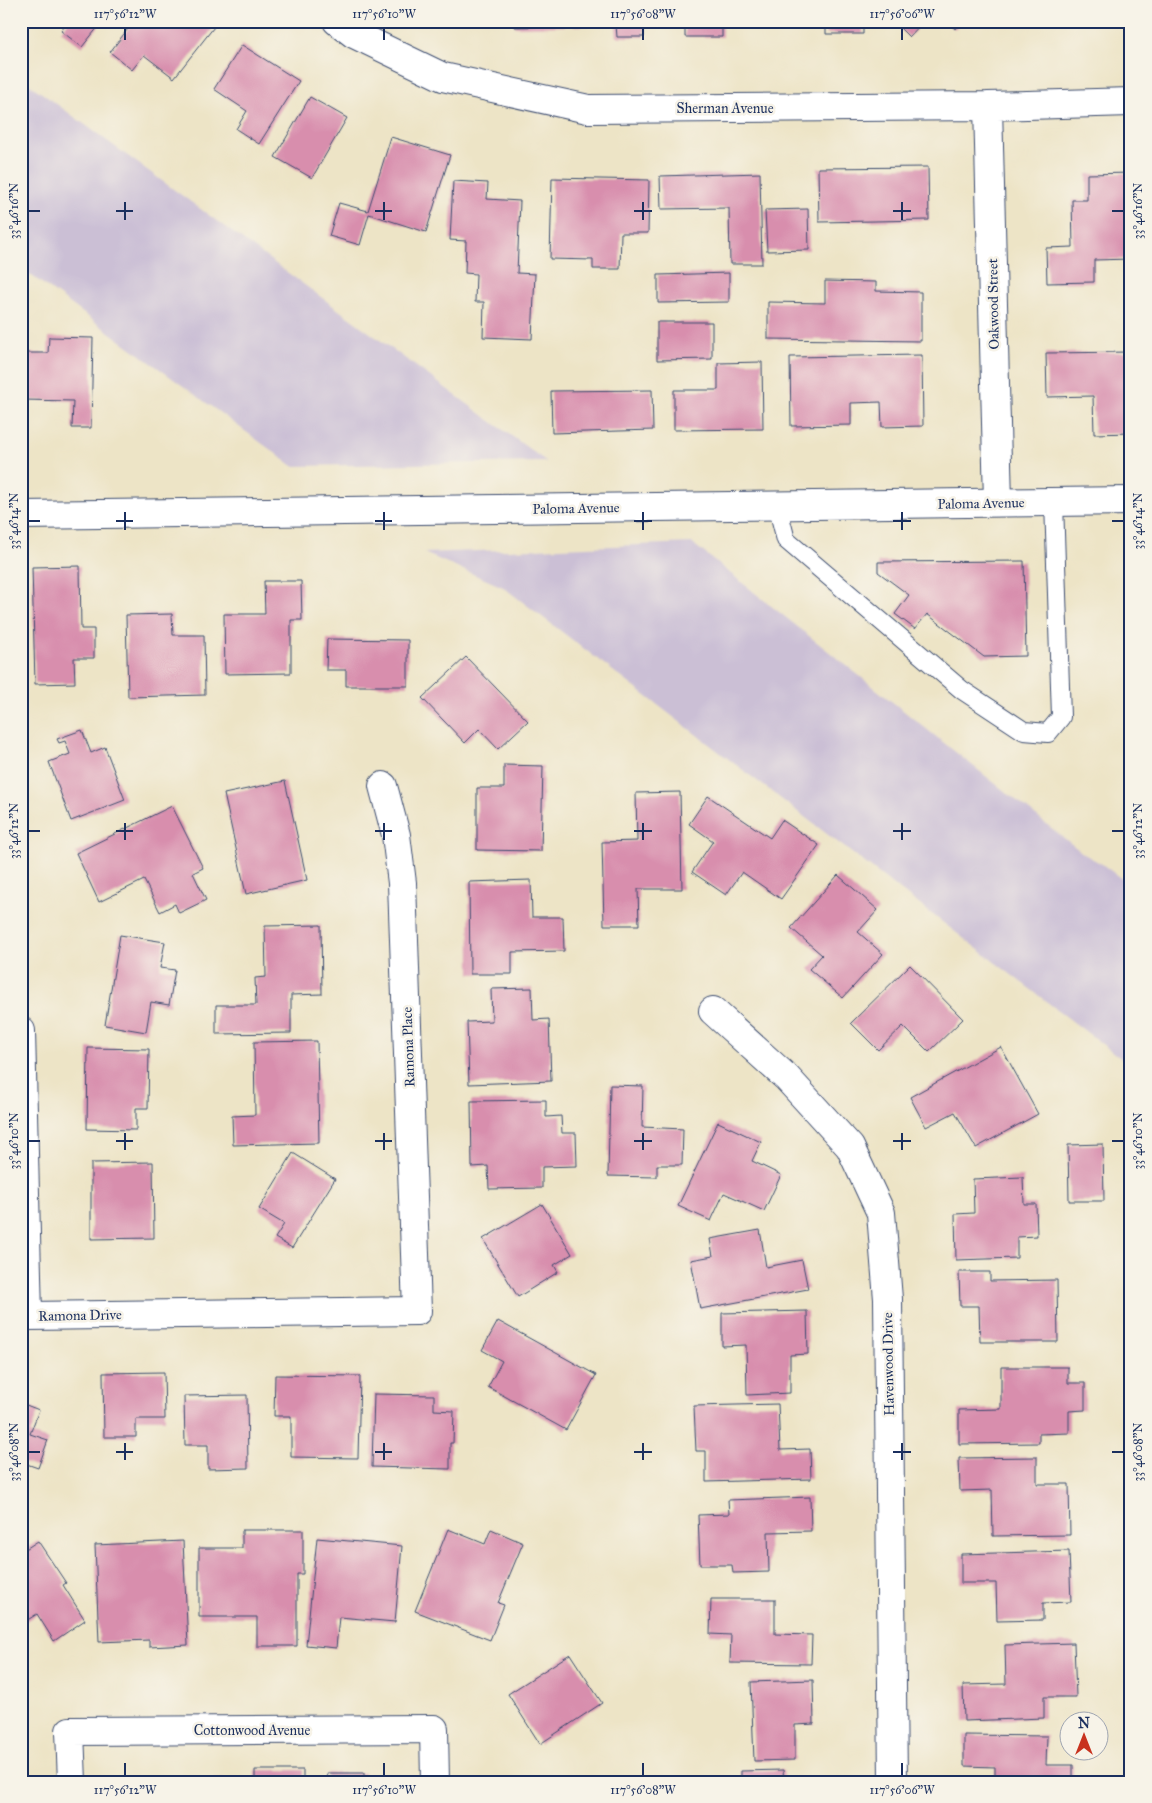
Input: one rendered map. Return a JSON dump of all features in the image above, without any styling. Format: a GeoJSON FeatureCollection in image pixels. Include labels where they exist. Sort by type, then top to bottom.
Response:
{"type":"FeatureCollection","features":[{"type":"Feature","properties":{"kind":"street","name":"Sherman Avenue"},"geometry":{"type":"LineString","coordinates":[[337,21],[354,34],[442,77],[588,109],[988,106],[1131,102]]}},
{"type":"Feature","properties":{"kind":"street","name":"Oakwood Street"},"geometry":{"type":"LineString","coordinates":[[988,106],[998,502]]}},
{"type":"Feature","properties":{"kind":"street","name":"Paloma Avenue"},"geometry":{"type":"LineString","coordinates":[[21,515],[1131,501]]}},
{"type":"Feature","properties":{"kind":"street","name":"Ramona Place"},"geometry":{"type":"LineString","coordinates":[[383,786],[396,835],[402,883],[417,1311]]}},
{"type":"Feature","properties":{"kind":"street","name":"Havenwood Drive"},"geometry":{"type":"LineString","coordinates":[[713,1011],[787,1078],[850,1147],[881,1213],[888,1299],[892,1782]]}},
{"type":"Feature","properties":{"kind":"street","name":"Ramona Drive"},"geometry":{"type":"LineString","coordinates":[[21,1031],[28,1316],[417,1311]]}},
{"type":"Feature","properties":{"kind":"street","name":"Cottonwood Avenue"},"geometry":{"type":"LineString","coordinates":[[72,1782],[70,1731],[434,1729],[435,1782]]}},
{"type":"Feature","properties":{"kind":"lane"},"geometry":{"type":"LineString","coordinates":[[777,505],[786,540],[962,690],[1024,731],[1048,733],[1061,717],[1054,502]]}},
{"type":"Feature","properties":{"kind":"shaded area"},"geometry":{"type":"Polygon","coordinates":[[[21,78],[547,462],[293,466],[21,268],[21,78]]]}},
{"type":"Feature","properties":{"kind":"shaded area"},"geometry":{"type":"Polygon","coordinates":[[[692,543],[1084,854],[1102,864],[1131,886],[1131,1066],[503,587],[424,553],[692,543]]]}},
{"type":"Feature","properties":{"kind":"building"},"geometry":{"type":"Polygon","coordinates":[[[69,21],[103,21],[82,47],[61,31],[69,21]]]}},
{"type":"Feature","properties":{"kind":"building"},"geometry":{"type":"Polygon","coordinates":[[[134,21],[206,21],[214,27],[174,78],[144,55],[132,70],[110,52],[134,21]]]}},
{"type":"Feature","properties":{"kind":"building"},"geometry":{"type":"Polygon","coordinates":[[[515,21],[644,21],[644,37],[617,37],[616,25],[515,27],[515,21]]]}},
{"type":"Feature","properties":{"kind":"building"},"geometry":{"type":"Polygon","coordinates":[[[685,21],[755,21],[755,23],[722,23],[722,37],[685,37],[685,21]]]}},
{"type":"Feature","properties":{"kind":"building"},"geometry":{"type":"Polygon","coordinates":[[[826,21],[863,21],[863,34],[826,34],[826,21]]]}},
{"type":"Feature","properties":{"kind":"building"},"geometry":{"type":"Polygon","coordinates":[[[893,21],[924,21],[909,37],[893,21]]]}},
{"type":"Feature","properties":{"kind":"building"},"geometry":{"type":"Polygon","coordinates":[[[946,21],[962,21],[955,29],[946,21]]]}},
{"type":"Feature","properties":{"kind":"building"},"geometry":{"type":"Polygon","coordinates":[[[242,45],[299,81],[259,144],[236,129],[247,111],[214,89],[242,45]]]}},
{"type":"Feature","properties":{"kind":"building"},"geometry":{"type":"Polygon","coordinates":[[[310,97],[347,118],[312,178],[275,157],[310,97]]]}},
{"type":"Feature","properties":{"kind":"building"},"geometry":{"type":"Polygon","coordinates":[[[391,137],[450,155],[426,232],[369,214],[360,245],[329,236],[339,203],[368,211],[391,137]]]}},
{"type":"Feature","properties":{"kind":"building"},"geometry":{"type":"Polygon","coordinates":[[[928,167],[929,220],[819,222],[818,168],[928,167]]]}},
{"type":"Feature","properties":{"kind":"building"},"geometry":{"type":"Polygon","coordinates":[[[760,173],[762,264],[730,264],[729,208],[661,209],[660,176],[760,173]]]}},
{"type":"Feature","properties":{"kind":"building"},"geometry":{"type":"Polygon","coordinates":[[[1131,173],[1131,259],[1094,260],[1094,282],[1047,283],[1046,248],[1073,247],[1072,200],[1087,200],[1087,174],[1131,173]]]}},
{"type":"Feature","properties":{"kind":"building"},"geometry":{"type":"Polygon","coordinates":[[[552,178],[649,180],[648,233],[621,233],[620,269],[593,269],[593,260],[550,259],[552,178]]]}},
{"type":"Feature","properties":{"kind":"building"},"geometry":{"type":"Polygon","coordinates":[[[453,181],[488,183],[487,199],[520,201],[517,273],[535,274],[532,339],[483,337],[484,302],[475,302],[476,274],[465,273],[466,241],[450,240],[453,181]]]}},
{"type":"Feature","properties":{"kind":"building"},"geometry":{"type":"Polygon","coordinates":[[[808,209],[809,250],[767,251],[765,210],[808,209]]]}},
{"type":"Feature","properties":{"kind":"building"},"geometry":{"type":"Polygon","coordinates":[[[729,273],[729,302],[658,303],[658,275],[729,273]]]}},
{"type":"Feature","properties":{"kind":"building"},"geometry":{"type":"Polygon","coordinates":[[[825,281],[876,282],[876,291],[921,292],[921,341],[768,339],[768,302],[825,303],[825,281]]]}},
{"type":"Feature","properties":{"kind":"building"},"geometry":{"type":"Polygon","coordinates":[[[657,322],[712,322],[712,359],[657,360],[657,322]]]}},
{"type":"Feature","properties":{"kind":"building"},"geometry":{"type":"Polygon","coordinates":[[[49,337],[93,338],[91,428],[72,428],[73,401],[23,400],[24,353],[48,353],[49,337]]]}},
{"type":"Feature","properties":{"kind":"building"},"geometry":{"type":"Polygon","coordinates":[[[1131,352],[1131,433],[1094,434],[1093,396],[1047,397],[1046,353],[1131,352]]]}},
{"type":"Feature","properties":{"kind":"building"},"geometry":{"type":"Polygon","coordinates":[[[922,355],[923,426],[882,427],[881,402],[851,403],[851,425],[791,426],[790,357],[922,355]]]}},
{"type":"Feature","properties":{"kind":"building"},"geometry":{"type":"Polygon","coordinates":[[[762,362],[763,429],[674,430],[674,390],[718,390],[718,363],[762,362]]]}},
{"type":"Feature","properties":{"kind":"building"},"geometry":{"type":"Polygon","coordinates":[[[652,390],[653,430],[552,433],[551,391],[652,390]]]}},
{"type":"Feature","properties":{"kind":"building"},"geometry":{"type":"Polygon","coordinates":[[[1024,561],[1026,656],[984,657],[927,614],[915,629],[895,614],[909,595],[878,572],[878,562],[1024,561]]]}},
{"type":"Feature","properties":{"kind":"building"},"geometry":{"type":"Polygon","coordinates":[[[80,566],[81,629],[94,629],[94,658],[74,658],[75,683],[35,684],[32,567],[80,566]]]}},
{"type":"Feature","properties":{"kind":"building"},"geometry":{"type":"Polygon","coordinates":[[[264,581],[301,581],[302,620],[291,620],[291,673],[225,674],[224,614],[265,614],[264,581]]]}},
{"type":"Feature","properties":{"kind":"building"},"geometry":{"type":"Polygon","coordinates":[[[172,614],[173,635],[204,635],[205,695],[128,697],[126,615],[172,614]]]}},
{"type":"Feature","properties":{"kind":"building"},"geometry":{"type":"Polygon","coordinates":[[[327,639],[408,640],[408,686],[346,686],[346,670],[326,670],[327,639]]]}},
{"type":"Feature","properties":{"kind":"building"},"geometry":{"type":"Polygon","coordinates":[[[466,657],[528,721],[498,749],[479,729],[465,743],[422,698],[466,657]]]}},
{"type":"Feature","properties":{"kind":"building"},"geometry":{"type":"Polygon","coordinates":[[[82,730],[91,753],[105,747],[125,800],[71,821],[49,762],[70,754],[65,741],[59,743],[57,739],[82,730]]]}},
{"type":"Feature","properties":{"kind":"building"},"geometry":{"type":"Polygon","coordinates":[[[504,765],[543,766],[541,851],[477,850],[477,788],[504,788],[504,765]]]}},
{"type":"Feature","properties":{"kind":"building"},"geometry":{"type":"Polygon","coordinates":[[[285,781],[307,880],[246,894],[224,794],[285,781]]]}},
{"type":"Feature","properties":{"kind":"building"},"geometry":{"type":"Polygon","coordinates":[[[680,792],[682,889],[638,889],[639,925],[604,925],[602,842],[637,841],[636,793],[680,792]]]}},
{"type":"Feature","properties":{"kind":"building"},"geometry":{"type":"Polygon","coordinates":[[[708,796],[770,838],[782,820],[819,845],[781,899],[742,872],[726,895],[692,872],[713,841],[689,824],[708,796]]]}},
{"type":"Feature","properties":{"kind":"building"},"geometry":{"type":"Polygon","coordinates":[[[172,806],[203,868],[193,873],[206,900],[179,913],[175,904],[160,912],[144,880],[99,902],[76,853],[172,806]]]}},
{"type":"Feature","properties":{"kind":"building"},"geometry":{"type":"Polygon","coordinates":[[[838,875],[878,910],[858,932],[883,954],[843,998],[809,969],[822,955],[791,928],[838,875]]]}},
{"type":"Feature","properties":{"kind":"building"},"geometry":{"type":"Polygon","coordinates":[[[531,880],[532,917],[563,917],[564,951],[512,952],[512,974],[470,974],[469,882],[531,880]]]}},
{"type":"Feature","properties":{"kind":"building"},"geometry":{"type":"Polygon","coordinates":[[[321,925],[322,994],[291,995],[291,1033],[216,1034],[216,1005],[256,1005],[255,978],[266,977],[265,926],[321,925]]]}},
{"type":"Feature","properties":{"kind":"building"},"geometry":{"type":"Polygon","coordinates":[[[120,935],[165,942],[160,968],[175,970],[169,1005],[151,1002],[146,1032],[105,1025],[120,935]]]}},
{"type":"Feature","properties":{"kind":"building"},"geometry":{"type":"Polygon","coordinates":[[[910,965],[963,1019],[929,1052],[903,1026],[878,1050],[851,1023],[910,965]]]}},
{"type":"Feature","properties":{"kind":"building"},"geometry":{"type":"Polygon","coordinates":[[[532,988],[533,1020],[549,1019],[551,1081],[469,1084],[467,1022],[492,1021],[491,989],[532,988]]]}},
{"type":"Feature","properties":{"kind":"building"},"geometry":{"type":"Polygon","coordinates":[[[317,1041],[319,1143],[233,1145],[232,1116],[255,1115],[254,1042],[317,1041]]]}},
{"type":"Feature","properties":{"kind":"building"},"geometry":{"type":"Polygon","coordinates":[[[1001,1047],[1038,1114],[976,1148],[955,1112],[926,1127],[910,1097],[1001,1047]]]}},
{"type":"Feature","properties":{"kind":"building"},"geometry":{"type":"Polygon","coordinates":[[[88,1048],[149,1049],[148,1108],[136,1108],[136,1130],[87,1129],[88,1048]]]}},
{"type":"Feature","properties":{"kind":"building"},"geometry":{"type":"Polygon","coordinates":[[[610,1085],[643,1086],[642,1127],[683,1129],[682,1165],[657,1165],[657,1177],[608,1176],[610,1085]]]}},
{"type":"Feature","properties":{"kind":"building"},"geometry":{"type":"Polygon","coordinates":[[[546,1100],[546,1117],[561,1116],[562,1133],[576,1133],[577,1166],[542,1167],[542,1188],[489,1189],[488,1166],[472,1167],[471,1101],[546,1100]]]}},
{"type":"Feature","properties":{"kind":"building"},"geometry":{"type":"Polygon","coordinates":[[[718,1122],[761,1142],[752,1161],[781,1175],[764,1211],[724,1193],[711,1221],[678,1206],[718,1122]]]}},
{"type":"Feature","properties":{"kind":"building"},"geometry":{"type":"Polygon","coordinates":[[[1103,1144],[1104,1201],[1069,1201],[1068,1145],[1103,1144]]]}},
{"type":"Feature","properties":{"kind":"building"},"geometry":{"type":"Polygon","coordinates":[[[293,1153],[335,1179],[292,1248],[275,1238],[284,1224],[259,1209],[293,1153]]]}},
{"type":"Feature","properties":{"kind":"building"},"geometry":{"type":"Polygon","coordinates":[[[153,1162],[154,1238],[91,1239],[91,1163],[153,1162]]]}},
{"type":"Feature","properties":{"kind":"building"},"geometry":{"type":"Polygon","coordinates":[[[1023,1177],[1024,1204],[1036,1204],[1037,1236],[1017,1237],[1017,1258],[956,1260],[955,1214],[974,1213],[973,1179],[1023,1177]]]}},
{"type":"Feature","properties":{"kind":"building"},"geometry":{"type":"Polygon","coordinates":[[[542,1204],[572,1254],[554,1265],[558,1272],[518,1297],[483,1239],[542,1204]]]}},
{"type":"Feature","properties":{"kind":"building"},"geometry":{"type":"Polygon","coordinates":[[[760,1230],[766,1267],[802,1260],[808,1289],[700,1309],[691,1260],[713,1256],[710,1239],[760,1230]]]}},
{"type":"Feature","properties":{"kind":"building"},"geometry":{"type":"Polygon","coordinates":[[[959,1272],[990,1272],[990,1281],[1057,1280],[1058,1342],[980,1342],[979,1306],[960,1306],[959,1272]]]}},
{"type":"Feature","properties":{"kind":"building"},"geometry":{"type":"Polygon","coordinates":[[[807,1311],[808,1354],[790,1355],[790,1393],[747,1395],[746,1345],[722,1346],[722,1313],[807,1311]]]}},
{"type":"Feature","properties":{"kind":"building"},"geometry":{"type":"Polygon","coordinates":[[[498,1321],[596,1375],[566,1430],[488,1387],[502,1361],[482,1350],[498,1321]]]}},
{"type":"Feature","properties":{"kind":"building"},"geometry":{"type":"Polygon","coordinates":[[[1001,1367],[1068,1367],[1068,1383],[1085,1383],[1085,1410],[1069,1411],[1069,1433],[1039,1434],[1039,1443],[959,1444],[959,1410],[1001,1409],[1001,1367]]]}},
{"type":"Feature","properties":{"kind":"building"},"geometry":{"type":"Polygon","coordinates":[[[164,1372],[165,1419],[136,1419],[136,1437],[104,1437],[103,1373],[164,1372]]]}},
{"type":"Feature","properties":{"kind":"building"},"geometry":{"type":"Polygon","coordinates":[[[275,1375],[360,1376],[358,1458],[291,1457],[291,1416],[274,1416],[275,1375]]]}},
{"type":"Feature","properties":{"kind":"building"},"geometry":{"type":"Polygon","coordinates":[[[374,1394],[434,1395],[434,1410],[454,1411],[453,1443],[450,1443],[450,1469],[372,1467],[374,1394]]]}},
{"type":"Feature","properties":{"kind":"building"},"geometry":{"type":"Polygon","coordinates":[[[247,1395],[248,1468],[208,1469],[208,1445],[185,1445],[184,1396],[247,1395]]]}},
{"type":"Feature","properties":{"kind":"building"},"geometry":{"type":"Polygon","coordinates":[[[21,1403],[39,1410],[30,1434],[48,1440],[38,1468],[21,1462],[21,1403]]]}},
{"type":"Feature","properties":{"kind":"building"},"geometry":{"type":"Polygon","coordinates":[[[778,1404],[780,1450],[810,1449],[811,1479],[706,1482],[706,1451],[696,1451],[694,1406],[778,1404]]]}},
{"type":"Feature","properties":{"kind":"building"},"geometry":{"type":"Polygon","coordinates":[[[1037,1457],[1037,1484],[1069,1484],[1070,1535],[993,1536],[992,1490],[960,1491],[959,1458],[1037,1457]]]}},
{"type":"Feature","properties":{"kind":"building"},"geometry":{"type":"Polygon","coordinates":[[[810,1497],[811,1531],[768,1532],[769,1572],[733,1573],[732,1565],[700,1565],[698,1515],[729,1514],[728,1500],[810,1497]]]}},
{"type":"Feature","properties":{"kind":"building"},"geometry":{"type":"Polygon","coordinates":[[[448,1529],[485,1544],[491,1529],[523,1543],[498,1603],[504,1605],[490,1640],[415,1611],[448,1529]]]}},
{"type":"Feature","properties":{"kind":"building"},"geometry":{"type":"Polygon","coordinates":[[[242,1530],[303,1530],[303,1574],[297,1574],[297,1646],[257,1646],[257,1617],[199,1617],[199,1548],[242,1548],[242,1530]]]}},
{"type":"Feature","properties":{"kind":"building"},"geometry":{"type":"Polygon","coordinates":[[[317,1538],[402,1546],[395,1622],[339,1617],[336,1648],[306,1645],[317,1538]]]}},
{"type":"Feature","properties":{"kind":"building"},"geometry":{"type":"Polygon","coordinates":[[[38,1541],[66,1583],[63,1585],[85,1620],[54,1641],[37,1614],[21,1624],[21,1552],[38,1541]]]}},
{"type":"Feature","properties":{"kind":"building"},"geometry":{"type":"Polygon","coordinates":[[[183,1541],[188,1645],[149,1647],[149,1640],[99,1642],[95,1545],[183,1541]]]}},
{"type":"Feature","properties":{"kind":"building"},"geometry":{"type":"Polygon","coordinates":[[[1069,1551],[1071,1602],[1043,1603],[1043,1620],[997,1621],[996,1583],[961,1583],[961,1554],[1069,1551]]]}},
{"type":"Feature","properties":{"kind":"building"},"geometry":{"type":"Polygon","coordinates":[[[711,1599],[775,1599],[775,1634],[812,1635],[811,1664],[730,1663],[731,1635],[710,1634],[711,1599]]]}},
{"type":"Feature","properties":{"kind":"building"},"geometry":{"type":"Polygon","coordinates":[[[1074,1643],[1076,1697],[1044,1697],[1044,1718],[964,1721],[963,1685],[1006,1684],[1005,1645],[1074,1643]]]}},
{"type":"Feature","properties":{"kind":"building"},"geometry":{"type":"Polygon","coordinates":[[[570,1654],[602,1703],[540,1744],[508,1694],[570,1654]]]}},
{"type":"Feature","properties":{"kind":"building"},"geometry":{"type":"Polygon","coordinates":[[[813,1680],[814,1724],[795,1725],[795,1760],[754,1761],[751,1682],[813,1680]]]}},
{"type":"Feature","properties":{"kind":"building"},"geometry":{"type":"Polygon","coordinates":[[[964,1735],[1047,1736],[1046,1765],[1073,1765],[1073,1782],[995,1782],[995,1767],[964,1766],[964,1735]]]}},
{"type":"Feature","properties":{"kind":"building"},"geometry":{"type":"Polygon","coordinates":[[[255,1770],[303,1770],[303,1782],[255,1782],[255,1770]]]}},
{"type":"Feature","properties":{"kind":"building"},"geometry":{"type":"Polygon","coordinates":[[[783,1770],[784,1782],[741,1782],[741,1771],[783,1770]]]}},
{"type":"Feature","properties":{"kind":"building"},"geometry":{"type":"Polygon","coordinates":[[[327,1773],[364,1773],[364,1782],[328,1782],[327,1773]]]}},
{"type":"Feature","properties":{"kind":"building"},"geometry":{"type":"Polygon","coordinates":[[[232,1779],[232,1782],[159,1782],[159,1780],[232,1779]]]}}]}
